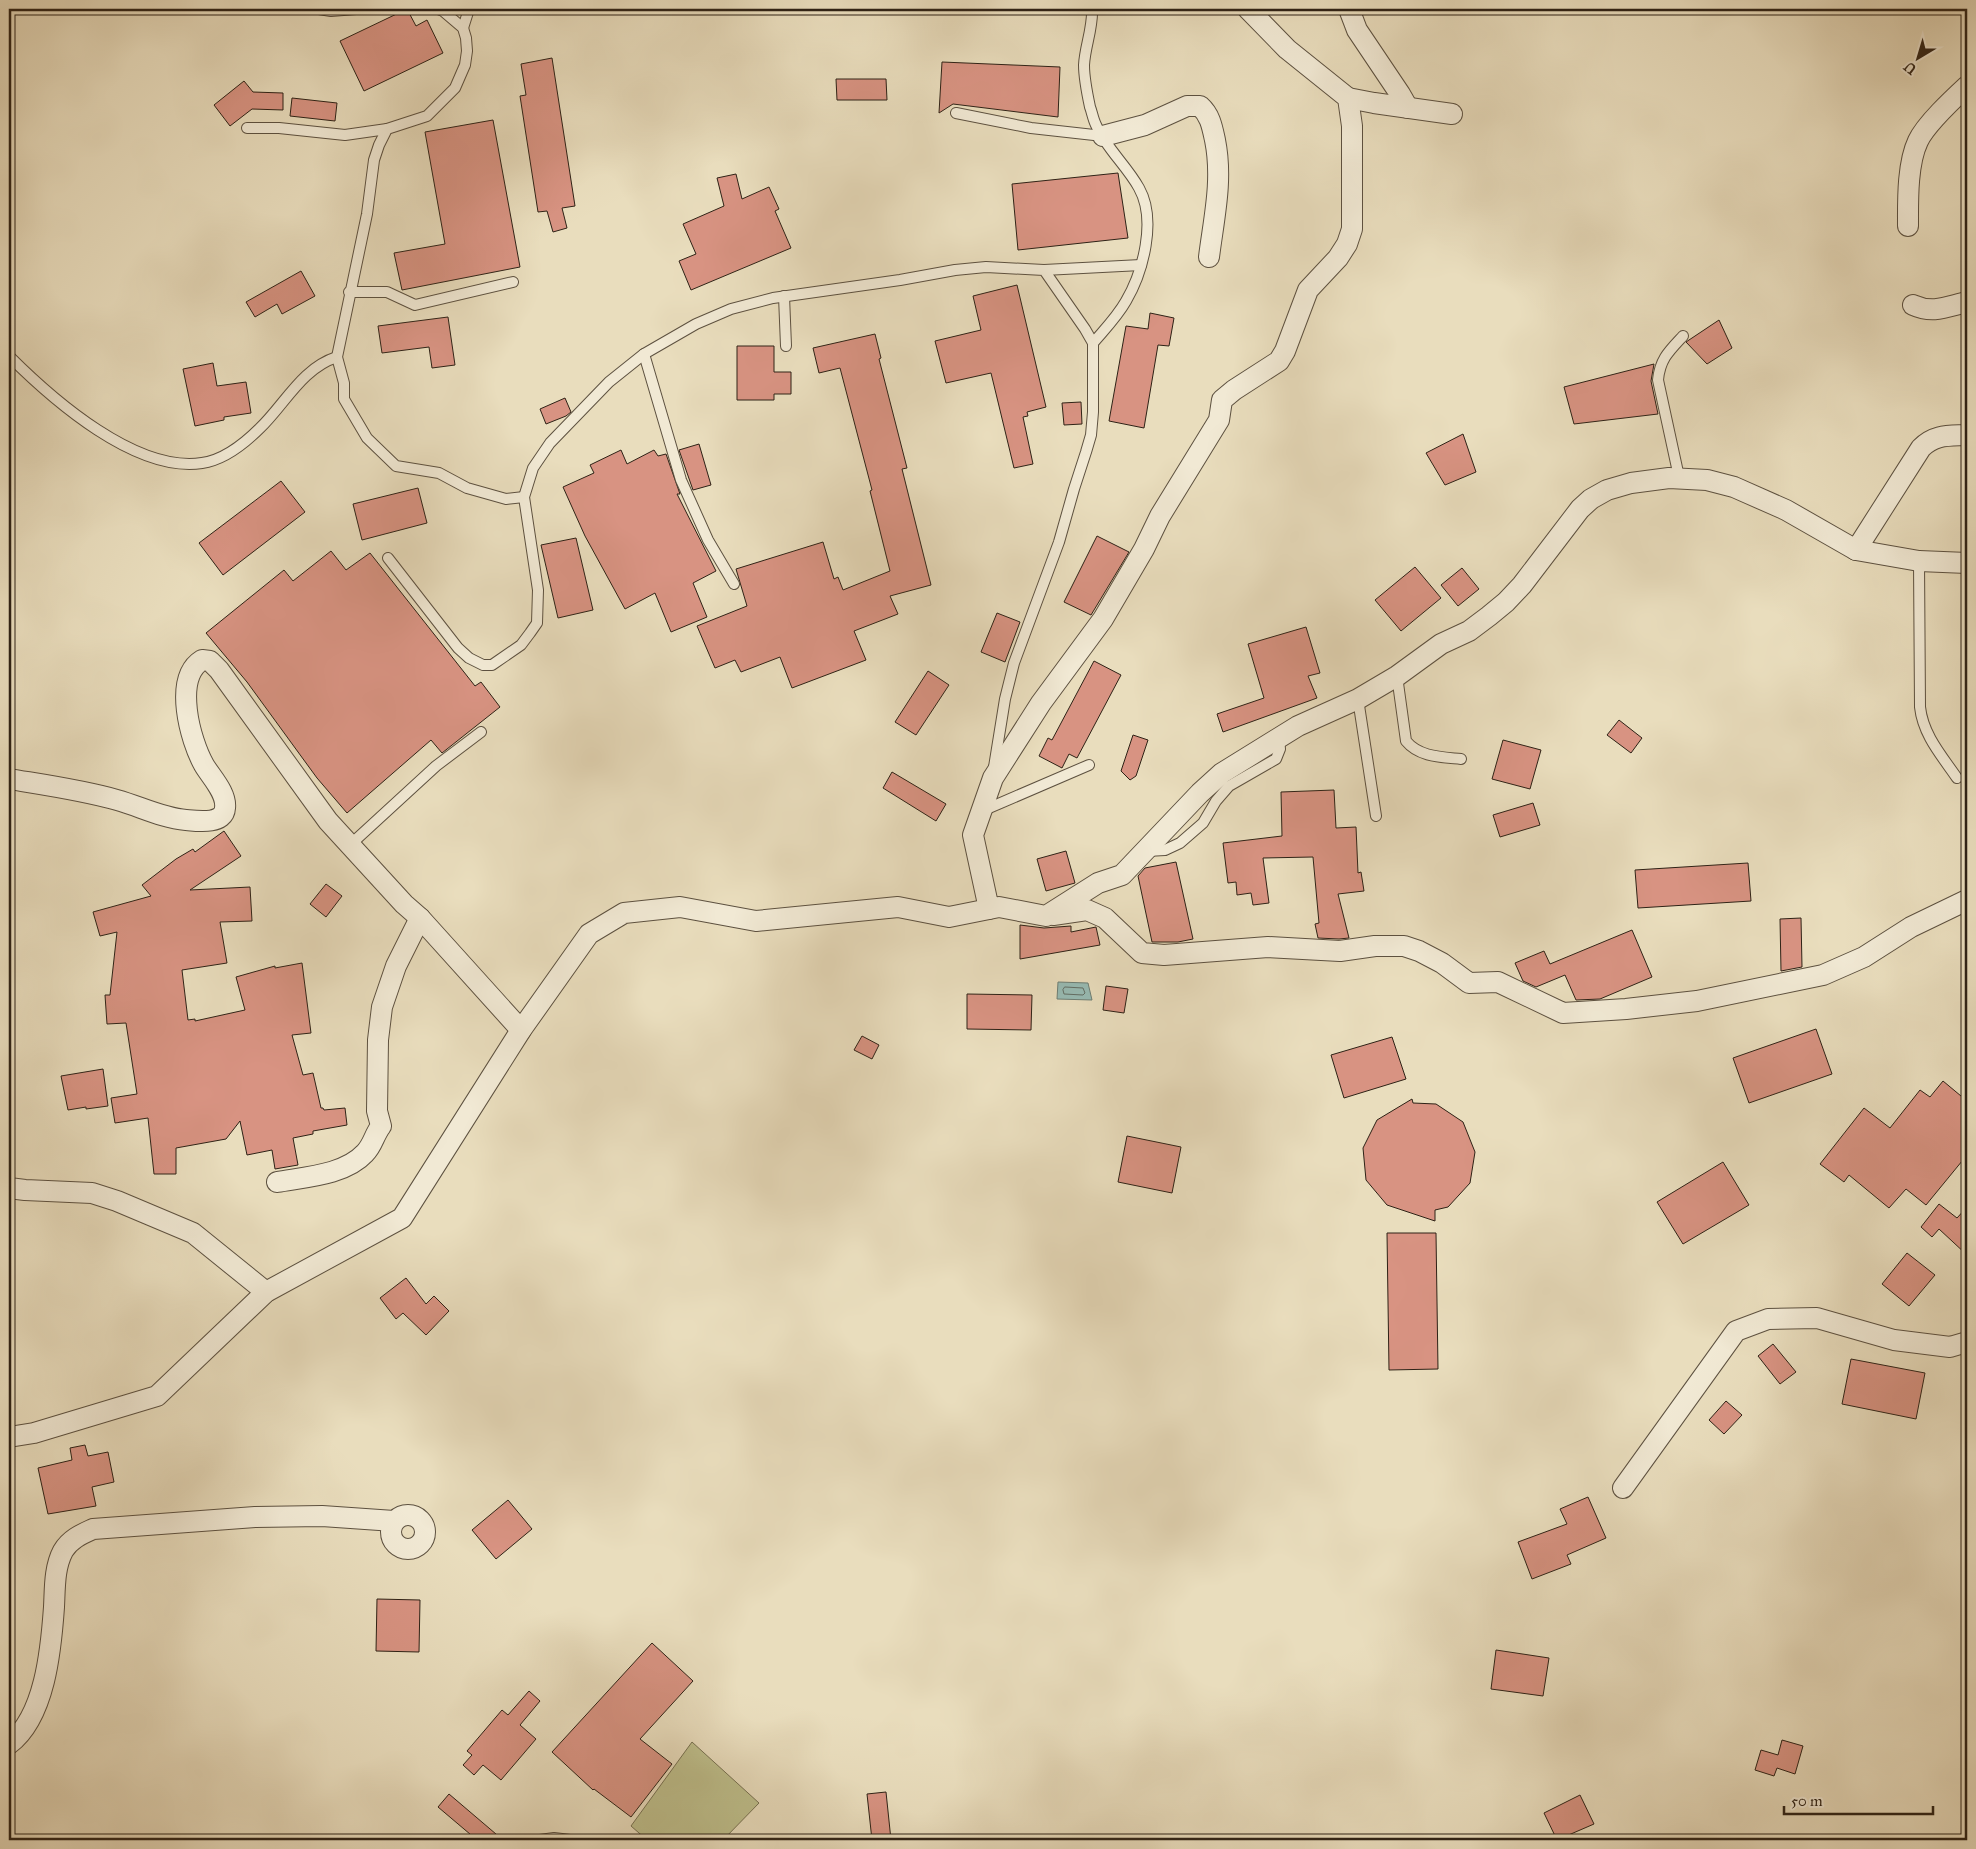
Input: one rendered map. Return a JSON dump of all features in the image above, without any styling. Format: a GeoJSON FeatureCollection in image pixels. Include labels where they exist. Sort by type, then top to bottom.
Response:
{"type":"FeatureCollection","features":[{"type":"Feature","properties":{"kind":"street"},"geometry":{"type":"LineString","coordinates":[[1248,9],[1265,29],[1287,49],[1348,98],[1452,114]]}},
{"type":"Feature","properties":{"kind":"street"},"geometry":{"type":"LineString","coordinates":[[1348,9],[1356,30],[1408,108]]}},
{"type":"Feature","properties":{"kind":"street"},"geometry":{"type":"LineString","coordinates":[[1908,226],[1910,186],[1917,143],[1933,122],[1967,86]]}},
{"type":"Feature","properties":{"kind":"street"},"geometry":{"type":"LineString","coordinates":[[989,909],[973,835],[992,778],[1041,703],[1103,619],[1144,549],[1160,516],[1219,420],[1222,400],[1279,360],[1285,351],[1308,290],[1338,258],[1347,244],[1352,229],[1353,184],[1352,126],[1348,98]]}},
{"type":"Feature","properties":{"kind":"street"},"geometry":{"type":"LineString","coordinates":[[1103,136],[1145,125],[1187,106],[1200,106],[1208,113],[1218,154],[1220,176],[1208,257]]}},
{"type":"Feature","properties":{"kind":"street"},"geometry":{"type":"LineString","coordinates":[[1912,304],[1924,310],[1936,310],[1967,302]]}},
{"type":"Feature","properties":{"kind":"street"},"geometry":{"type":"LineString","coordinates":[[1856,550],[1921,448],[1929,440],[1937,436],[1967,435]]}},
{"type":"Feature","properties":{"kind":"street"},"geometry":{"type":"LineString","coordinates":[[1046,916],[1098,883],[1122,875],[1200,792],[1222,773],[1298,726],[1358,699],[1397,676],[1441,644],[1469,631],[1506,602],[1537,566],[1580,509],[1607,490],[1631,483],[1679,477],[1707,480],[1734,487],[1786,510],[1856,550],[1919,561],[1967,563]]}},
{"type":"Feature","properties":{"kind":"street"},"geometry":{"type":"LineString","coordinates":[[9,779],[116,800],[183,820],[217,820],[224,814],[226,808],[224,797],[203,763],[194,743],[188,718],[186,694],[187,680],[191,670],[202,660],[210,661],[219,670],[328,821],[404,904],[420,918],[521,1030]]}},
{"type":"Feature","properties":{"kind":"street"},"geometry":{"type":"LineString","coordinates":[[9,1437],[34,1433],[157,1396],[266,1292],[402,1218],[521,1030],[590,934],[624,914],[680,907],[756,921],[898,907],[949,917],[998,907],[1046,916],[1086,910],[1105,918],[1142,953],[1164,954],[1268,947],[1340,951],[1375,946],[1404,946],[1419,951],[1442,963],[1469,983],[1498,982],[1563,1013],[1626,1009],[1697,1001],[1823,975],[1864,957],[1912,927],[1967,900]]}},
{"type":"Feature","properties":{"kind":"street"},"geometry":{"type":"LineString","coordinates":[[277,1182],[312,1176],[348,1165],[364,1154],[373,1143],[375,1134],[380,1126],[377,1111],[378,1032],[382,1007],[396,966],[420,918]]}},
{"type":"Feature","properties":{"kind":"street"},"geometry":{"type":"LineString","coordinates":[[9,1188],[92,1193],[125,1204],[193,1233],[266,1292]]}},
{"type":"Feature","properties":{"kind":"street"},"geometry":{"type":"LineString","coordinates":[[1624,1488],[1736,1331],[1768,1319],[1817,1318],[1894,1340],[1950,1346],[1967,1342]]}},
{"type":"Feature","properties":{"kind":"street"},"geometry":{"type":"LineString","coordinates":[[9,1744],[20,1736],[40,1699],[52,1636],[56,1570],[64,1550],[77,1536],[94,1529],[254,1517],[322,1516],[394,1521]]}},
{"type":"Feature","properties":{"kind":"lane"},"geometry":{"type":"LineString","coordinates":[[319,9],[331,11],[356,9]]}},
{"type":"Feature","properties":{"kind":"lane"},"geometry":{"type":"LineString","coordinates":[[438,9],[463,28]]}},
{"type":"Feature","properties":{"kind":"lane"},"geometry":{"type":"LineString","coordinates":[[247,128],[279,128],[346,135],[387,129],[427,116],[455,88],[465,65],[467,51],[463,28],[470,9]]}},
{"type":"Feature","properties":{"kind":"lane"},"geometry":{"type":"LineString","coordinates":[[1092,9],[1093,22],[1084,64],[1085,84],[1096,125],[1140,190],[1145,203],[1146,236],[1145,253],[1125,302],[1093,344]]}},
{"type":"Feature","properties":{"kind":"lane"},"geometry":{"type":"LineString","coordinates":[[956,112],[1031,128],[1103,136]]}},
{"type":"Feature","properties":{"kind":"lane"},"geometry":{"type":"LineString","coordinates":[[387,129],[378,145],[374,160],[367,214],[349,292],[337,357],[344,383],[344,399],[367,438],[396,466],[439,473],[467,488],[506,499],[524,497]]}},
{"type":"Feature","properties":{"kind":"lane"},"geometry":{"type":"LineString","coordinates":[[388,558],[458,648],[469,658],[483,665],[492,666],[521,645],[536,623],[538,590],[524,497],[533,468],[550,443],[610,382],[644,354],[696,324],[731,309],[784,296],[986,267],[1044,270],[1141,265]]}},
{"type":"Feature","properties":{"kind":"lane"},"geometry":{"type":"LineString","coordinates":[[992,778],[1005,698],[1014,664],[1059,542],[1091,435],[1093,344],[1085,329],[1044,270]]}},
{"type":"Feature","properties":{"kind":"lane"},"geometry":{"type":"LineString","coordinates":[[349,292],[388,292],[415,305],[513,282]]}},
{"type":"Feature","properties":{"kind":"lane"},"geometry":{"type":"LineString","coordinates":[[784,296],[786,346]]}},
{"type":"Feature","properties":{"kind":"lane"},"geometry":{"type":"LineString","coordinates":[[1679,477],[1658,380],[1662,361],[1683,336]]}},
{"type":"Feature","properties":{"kind":"lane"},"geometry":{"type":"LineString","coordinates":[[644,354],[681,480],[708,540],[734,584]]}},
{"type":"Feature","properties":{"kind":"lane"},"geometry":{"type":"LineString","coordinates":[[9,356],[47,392],[79,417],[117,441],[153,458],[178,465],[204,463],[226,455],[244,442],[275,413],[315,366],[337,357]]}},
{"type":"Feature","properties":{"kind":"lane"},"geometry":{"type":"LineString","coordinates":[[1919,561],[1920,707],[1922,721],[1939,753],[1957,778]]}},
{"type":"Feature","properties":{"kind":"lane"},"geometry":{"type":"LineString","coordinates":[[1397,676],[1406,741],[1412,748],[1422,753],[1460,759]]}},
{"type":"Feature","properties":{"kind":"lane"},"geometry":{"type":"LineString","coordinates":[[1358,699],[1376,816]]}},
{"type":"Feature","properties":{"kind":"lane"},"geometry":{"type":"LineString","coordinates":[[350,845],[436,766],[481,732]]}},
{"type":"Feature","properties":{"kind":"lane"},"geometry":{"type":"LineString","coordinates":[[981,811],[1089,765]]}},
{"type":"Feature","properties":{"kind":"lane"},"geometry":{"type":"LineString","coordinates":[[540,1840],[554,1838],[570,1840]]}},
{"type":"Feature","properties":{"kind":"green space"},"geometry":{"type":"Polygon","coordinates":[[[692,1742],[759,1803],[723,1840],[647,1840],[631,1826],[692,1742]]]}},
{"type":"Feature","properties":{"kind":"water"},"geometry":{"type":"Polygon","coordinates":[[[1058,982],[1088,983],[1092,1000],[1057,999],[1058,982]]]}},
{"type":"Feature","properties":{"kind":"building"},"geometry":{"type":"Polygon","coordinates":[[[407,9],[416,26],[427,20],[443,53],[364,91],[340,41],[407,9]]]}},
{"type":"Feature","properties":{"kind":"building"},"geometry":{"type":"Polygon","coordinates":[[[552,58],[575,206],[562,208],[567,228],[553,232],[547,211],[538,212],[520,96],[526,95],[521,64],[552,58]]]}},
{"type":"Feature","properties":{"kind":"building"},"geometry":{"type":"Polygon","coordinates":[[[942,62],[1060,67],[1058,117],[953,104],[939,113],[942,62]]]}},
{"type":"Feature","properties":{"kind":"building"},"geometry":{"type":"Polygon","coordinates":[[[836,79],[886,79],[887,100],[837,100],[836,79]]]}},
{"type":"Feature","properties":{"kind":"building"},"geometry":{"type":"Polygon","coordinates":[[[244,81],[253,92],[283,93],[283,110],[252,109],[230,126],[214,105],[244,81]]]}},
{"type":"Feature","properties":{"kind":"building"},"geometry":{"type":"Polygon","coordinates":[[[292,98],[337,103],[335,121],[290,116],[292,98]]]}},
{"type":"Feature","properties":{"kind":"building"},"geometry":{"type":"Polygon","coordinates":[[[493,120],[520,267],[402,290],[394,253],[445,244],[425,132],[493,120]]]}},
{"type":"Feature","properties":{"kind":"building"},"geometry":{"type":"Polygon","coordinates":[[[1118,173],[1128,238],[1018,250],[1012,184],[1118,173]]]}},
{"type":"Feature","properties":{"kind":"building"},"geometry":{"type":"Polygon","coordinates":[[[736,174],[742,199],[769,187],[779,209],[775,211],[791,248],[691,290],[679,261],[696,254],[683,224],[724,206],[717,178],[736,174]]]}},
{"type":"Feature","properties":{"kind":"building"},"geometry":{"type":"Polygon","coordinates":[[[301,271],[315,296],[282,314],[277,304],[255,317],[246,302],[301,271]]]}},
{"type":"Feature","properties":{"kind":"building"},"geometry":{"type":"Polygon","coordinates":[[[1017,285],[1046,407],[1027,412],[1028,416],[1023,417],[1033,464],[1014,468],[991,373],[946,383],[935,341],[981,330],[973,296],[1017,285]]]}},
{"type":"Feature","properties":{"kind":"building"},"geometry":{"type":"Polygon","coordinates":[[[1150,313],[1174,318],[1169,346],[1158,345],[1144,428],[1109,421],[1126,326],[1148,329],[1150,313]]]}},
{"type":"Feature","properties":{"kind":"building"},"geometry":{"type":"Polygon","coordinates":[[[448,317],[455,365],[432,368],[429,347],[382,353],[378,326],[448,317]]]}},
{"type":"Feature","properties":{"kind":"building"},"geometry":{"type":"Polygon","coordinates":[[[1719,320],[1732,348],[1707,364],[1686,342],[1719,320]]]}},
{"type":"Feature","properties":{"kind":"building"},"geometry":{"type":"Polygon","coordinates":[[[875,334],[881,358],[879,359],[907,468],[902,469],[931,585],[890,596],[898,614],[854,631],[866,660],[792,688],[780,657],[741,672],[735,660],[715,668],[697,626],[747,606],[736,569],[823,542],[834,579],[838,577],[843,590],[890,571],[870,491],[872,490],[840,368],[819,373],[813,348],[875,334]]]}},
{"type":"Feature","properties":{"kind":"building"},"geometry":{"type":"Polygon","coordinates":[[[737,346],[774,346],[774,372],[791,372],[791,394],[774,394],[774,400],[737,400],[737,346]]]}},
{"type":"Feature","properties":{"kind":"building"},"geometry":{"type":"Polygon","coordinates":[[[213,363],[217,386],[246,382],[251,413],[224,417],[224,420],[195,426],[183,369],[213,363]]]}},
{"type":"Feature","properties":{"kind":"building"},"geometry":{"type":"Polygon","coordinates":[[[1654,364],[1651,381],[1658,414],[1574,424],[1564,387],[1654,364]]]}},
{"type":"Feature","properties":{"kind":"building"},"geometry":{"type":"Polygon","coordinates":[[[565,398],[571,412],[546,424],[540,409],[565,398]]]}},
{"type":"Feature","properties":{"kind":"building"},"geometry":{"type":"Polygon","coordinates":[[[1081,402],[1082,424],[1064,425],[1062,403],[1081,402]]]}},
{"type":"Feature","properties":{"kind":"building"},"geometry":{"type":"Polygon","coordinates":[[[1463,434],[1476,472],[1445,485],[1426,453],[1463,434]]]}},
{"type":"Feature","properties":{"kind":"building"},"geometry":{"type":"Polygon","coordinates":[[[699,444],[711,485],[693,490],[679,450],[699,444]]]}},
{"type":"Feature","properties":{"kind":"building"},"geometry":{"type":"Polygon","coordinates":[[[621,450],[627,464],[654,450],[658,456],[666,454],[680,494],[677,494],[716,571],[693,583],[707,617],[671,632],[655,593],[625,609],[585,536],[563,487],[594,473],[590,465],[621,450]]]}},
{"type":"Feature","properties":{"kind":"building"},"geometry":{"type":"Polygon","coordinates":[[[281,481],[305,512],[223,575],[199,543],[281,481]]]}},
{"type":"Feature","properties":{"kind":"building"},"geometry":{"type":"Polygon","coordinates":[[[418,488],[427,523],[362,540],[353,504],[418,488]]]}},
{"type":"Feature","properties":{"kind":"building"},"geometry":{"type":"Polygon","coordinates":[[[1097,536],[1129,552],[1091,615],[1064,602],[1097,536]]]}},
{"type":"Feature","properties":{"kind":"building"},"geometry":{"type":"Polygon","coordinates":[[[576,538],[593,610],[558,618],[541,545],[576,538]]]}},
{"type":"Feature","properties":{"kind":"building"},"geometry":{"type":"Polygon","coordinates":[[[331,551],[346,570],[370,553],[475,686],[481,682],[500,707],[442,753],[431,740],[347,813],[317,778],[247,682],[206,633],[284,570],[293,581],[331,551]]]}},
{"type":"Feature","properties":{"kind":"building"},"geometry":{"type":"Polygon","coordinates":[[[1415,567],[1441,598],[1401,631],[1375,600],[1415,567]]]}},
{"type":"Feature","properties":{"kind":"building"},"geometry":{"type":"Polygon","coordinates":[[[1462,568],[1479,589],[1458,606],[1441,585],[1462,568]]]}},
{"type":"Feature","properties":{"kind":"building"},"geometry":{"type":"Polygon","coordinates":[[[997,613],[1020,622],[1005,662],[981,652],[997,613]]]}},
{"type":"Feature","properties":{"kind":"building"},"geometry":{"type":"Polygon","coordinates":[[[1306,627],[1320,673],[1308,676],[1317,698],[1223,732],[1217,714],[1264,698],[1248,644],[1306,627]]]}},
{"type":"Feature","properties":{"kind":"building"},"geometry":{"type":"Polygon","coordinates":[[[1094,661],[1121,675],[1077,758],[1069,754],[1062,768],[1039,756],[1048,738],[1052,740],[1094,661]]]}},
{"type":"Feature","properties":{"kind":"building"},"geometry":{"type":"Polygon","coordinates":[[[928,671],[949,685],[916,735],[895,722],[928,671]]]}},
{"type":"Feature","properties":{"kind":"building"},"geometry":{"type":"Polygon","coordinates":[[[1619,720],[1642,738],[1631,753],[1607,735],[1619,720]]]}},
{"type":"Feature","properties":{"kind":"building"},"geometry":{"type":"Polygon","coordinates":[[[1133,735],[1148,740],[1136,776],[1130,780],[1121,771],[1133,735]]]}},
{"type":"Feature","properties":{"kind":"building"},"geometry":{"type":"Polygon","coordinates":[[[1503,740],[1541,750],[1530,789],[1492,779],[1503,740]]]}},
{"type":"Feature","properties":{"kind":"building"},"geometry":{"type":"Polygon","coordinates":[[[892,772],[946,804],[936,821],[883,788],[892,772]]]}},
{"type":"Feature","properties":{"kind":"building"},"geometry":{"type":"Polygon","coordinates":[[[1334,790],[1336,828],[1356,827],[1358,873],[1361,872],[1364,891],[1338,894],[1349,938],[1339,939],[1318,938],[1315,924],[1319,923],[1313,857],[1263,858],[1269,903],[1253,905],[1251,893],[1237,895],[1236,882],[1228,883],[1223,843],[1282,836],[1281,792],[1334,790]]]}},
{"type":"Feature","properties":{"kind":"building"},"geometry":{"type":"Polygon","coordinates":[[[1533,803],[1540,825],[1500,837],[1493,815],[1533,803]]]}},
{"type":"Feature","properties":{"kind":"building"},"geometry":{"type":"Polygon","coordinates":[[[224,831],[241,856],[190,890],[250,887],[252,921],[220,922],[227,963],[182,970],[188,1020],[195,1019],[195,1021],[245,1010],[236,977],[275,966],[275,968],[302,963],[311,1033],[292,1035],[303,1075],[313,1073],[321,1108],[324,1110],[345,1108],[347,1125],[313,1131],[313,1134],[293,1138],[298,1165],[275,1169],[272,1150],[247,1155],[240,1121],[226,1139],[176,1148],[176,1174],[154,1174],[148,1118],[115,1123],[111,1098],[137,1094],[126,1023],[107,1024],[105,995],[110,995],[117,932],[100,936],[93,912],[151,896],[142,885],[176,859],[193,849],[195,852],[224,831]]]}},
{"type":"Feature","properties":{"kind":"building"},"geometry":{"type":"Polygon","coordinates":[[[1066,851],[1075,883],[1046,891],[1037,859],[1066,851]]]}},
{"type":"Feature","properties":{"kind":"building"},"geometry":{"type":"Polygon","coordinates":[[[1176,862],[1193,939],[1178,942],[1152,942],[1138,876],[1145,868],[1176,862]]]}},
{"type":"Feature","properties":{"kind":"building"},"geometry":{"type":"Polygon","coordinates":[[[1748,863],[1751,901],[1638,908],[1635,870],[1748,863]]]}},
{"type":"Feature","properties":{"kind":"building"},"geometry":{"type":"Polygon","coordinates":[[[326,884],[342,896],[326,917],[310,904],[326,884]]]}},
{"type":"Feature","properties":{"kind":"building"},"geometry":{"type":"Polygon","coordinates":[[[1801,918],[1802,967],[1781,971],[1780,919],[1801,918]]]}},
{"type":"Feature","properties":{"kind":"building"},"geometry":{"type":"Polygon","coordinates":[[[1020,925],[1044,928],[1071,926],[1071,932],[1096,927],[1100,945],[1020,959],[1020,925]]]}},
{"type":"Feature","properties":{"kind":"building"},"geometry":{"type":"Polygon","coordinates":[[[1632,930],[1652,977],[1600,999],[1576,1000],[1565,975],[1536,987],[1523,981],[1515,963],[1544,951],[1550,964],[1632,930]]]}},
{"type":"Feature","properties":{"kind":"building"},"geometry":{"type":"Polygon","coordinates":[[[1106,986],[1128,989],[1124,1013],[1103,1010],[1106,986]]]}},
{"type":"Feature","properties":{"kind":"building"},"geometry":{"type":"Polygon","coordinates":[[[967,994],[1032,995],[1031,1030],[967,1029],[967,994]]]}},
{"type":"Feature","properties":{"kind":"building"},"geometry":{"type":"Polygon","coordinates":[[[1816,1029],[1832,1074],[1749,1103],[1733,1058],[1816,1029]]]}},
{"type":"Feature","properties":{"kind":"building"},"geometry":{"type":"Polygon","coordinates":[[[862,1036],[879,1045],[872,1059],[854,1050],[862,1036]]]}},
{"type":"Feature","properties":{"kind":"building"},"geometry":{"type":"Polygon","coordinates":[[[1392,1037],[1406,1079],[1344,1098],[1331,1055],[1392,1037]]]}},
{"type":"Feature","properties":{"kind":"building"},"geometry":{"type":"Polygon","coordinates":[[[103,1069],[108,1106],[68,1110],[61,1076],[103,1069]]]}},
{"type":"Feature","properties":{"kind":"building"},"geometry":{"type":"Polygon","coordinates":[[[1943,1081],[1967,1101],[1967,1155],[1926,1205],[1906,1189],[1889,1208],[1849,1175],[1844,1182],[1820,1164],[1864,1108],[1890,1128],[1920,1090],[1930,1097],[1943,1081]]]}},
{"type":"Feature","properties":{"kind":"building"},"geometry":{"type":"Polygon","coordinates":[[[1412,1099],[1413,1103],[1436,1104],[1463,1122],[1475,1152],[1470,1183],[1448,1207],[1435,1210],[1435,1221],[1387,1205],[1366,1180],[1363,1148],[1377,1120],[1412,1099]]]}},
{"type":"Feature","properties":{"kind":"building"},"geometry":{"type":"Polygon","coordinates":[[[1127,1136],[1181,1147],[1172,1193],[1118,1182],[1127,1136]]]}},
{"type":"Feature","properties":{"kind":"building"},"geometry":{"type":"Polygon","coordinates":[[[1723,1162],[1749,1205],[1683,1244],[1657,1202],[1723,1162]]]}},
{"type":"Feature","properties":{"kind":"building"},"geometry":{"type":"Polygon","coordinates":[[[1939,1204],[1957,1218],[1967,1207],[1967,1255],[1939,1229],[1932,1237],[1921,1227],[1939,1204]]]}},
{"type":"Feature","properties":{"kind":"building"},"geometry":{"type":"Polygon","coordinates":[[[1387,1233],[1436,1233],[1438,1369],[1389,1370],[1387,1233]]]}},
{"type":"Feature","properties":{"kind":"building"},"geometry":{"type":"Polygon","coordinates":[[[1907,1253],[1935,1275],[1909,1306],[1882,1284],[1907,1253]]]}},
{"type":"Feature","properties":{"kind":"building"},"geometry":{"type":"Polygon","coordinates":[[[406,1278],[426,1304],[434,1296],[449,1311],[426,1335],[403,1313],[396,1319],[380,1298],[406,1278]]]}},
{"type":"Feature","properties":{"kind":"building"},"geometry":{"type":"Polygon","coordinates":[[[1773,1344],[1796,1372],[1780,1384],[1758,1356],[1773,1344]]]}},
{"type":"Feature","properties":{"kind":"building"},"geometry":{"type":"Polygon","coordinates":[[[1851,1359],[1925,1373],[1916,1419],[1842,1404],[1851,1359]]]}},
{"type":"Feature","properties":{"kind":"building"},"geometry":{"type":"Polygon","coordinates":[[[1726,1401],[1742,1415],[1724,1434],[1709,1420],[1726,1401]]]}},
{"type":"Feature","properties":{"kind":"building"},"geometry":{"type":"Polygon","coordinates":[[[85,1445],[88,1456],[108,1452],[114,1482],[92,1487],[96,1506],[48,1514],[38,1468],[72,1460],[70,1448],[85,1445]]]}},
{"type":"Feature","properties":{"kind":"building"},"geometry":{"type":"Polygon","coordinates":[[[1588,1497],[1606,1538],[1567,1555],[1571,1564],[1532,1579],[1518,1542],[1567,1524],[1560,1509],[1588,1497]]]}},
{"type":"Feature","properties":{"kind":"building"},"geometry":{"type":"Polygon","coordinates":[[[508,1500],[532,1529],[496,1559],[472,1530],[508,1500]]]}},
{"type":"Feature","properties":{"kind":"building"},"geometry":{"type":"Polygon","coordinates":[[[377,1599],[420,1600],[419,1652],[376,1651],[377,1599]]]}},
{"type":"Feature","properties":{"kind":"building"},"geometry":{"type":"Polygon","coordinates":[[[652,1643],[693,1681],[640,1739],[672,1764],[631,1817],[593,1790],[552,1752],[652,1643]]]}},
{"type":"Feature","properties":{"kind":"building"},"geometry":{"type":"Polygon","coordinates":[[[1496,1650],[1549,1658],[1543,1696],[1491,1689],[1496,1650]]]}},
{"type":"Feature","properties":{"kind":"building"},"geometry":{"type":"Polygon","coordinates":[[[529,1691],[540,1701],[520,1725],[536,1739],[501,1780],[483,1765],[474,1775],[463,1765],[472,1755],[467,1751],[502,1710],[508,1715],[529,1691]]]}},
{"type":"Feature","properties":{"kind":"building"},"geometry":{"type":"Polygon","coordinates":[[[1782,1740],[1803,1746],[1795,1774],[1777,1768],[1774,1776],[1755,1770],[1761,1750],[1778,1755],[1782,1740]]]}},
{"type":"Feature","properties":{"kind":"building"},"geometry":{"type":"Polygon","coordinates":[[[886,1792],[891,1840],[872,1840],[867,1794],[886,1792]]]}},
{"type":"Feature","properties":{"kind":"building"},"geometry":{"type":"Polygon","coordinates":[[[449,1794],[503,1840],[477,1840],[438,1807],[449,1794]]]}},
{"type":"Feature","properties":{"kind":"building"},"geometry":{"type":"Polygon","coordinates":[[[1580,1795],[1594,1824],[1557,1840],[1544,1813],[1580,1795]]]}}]}
